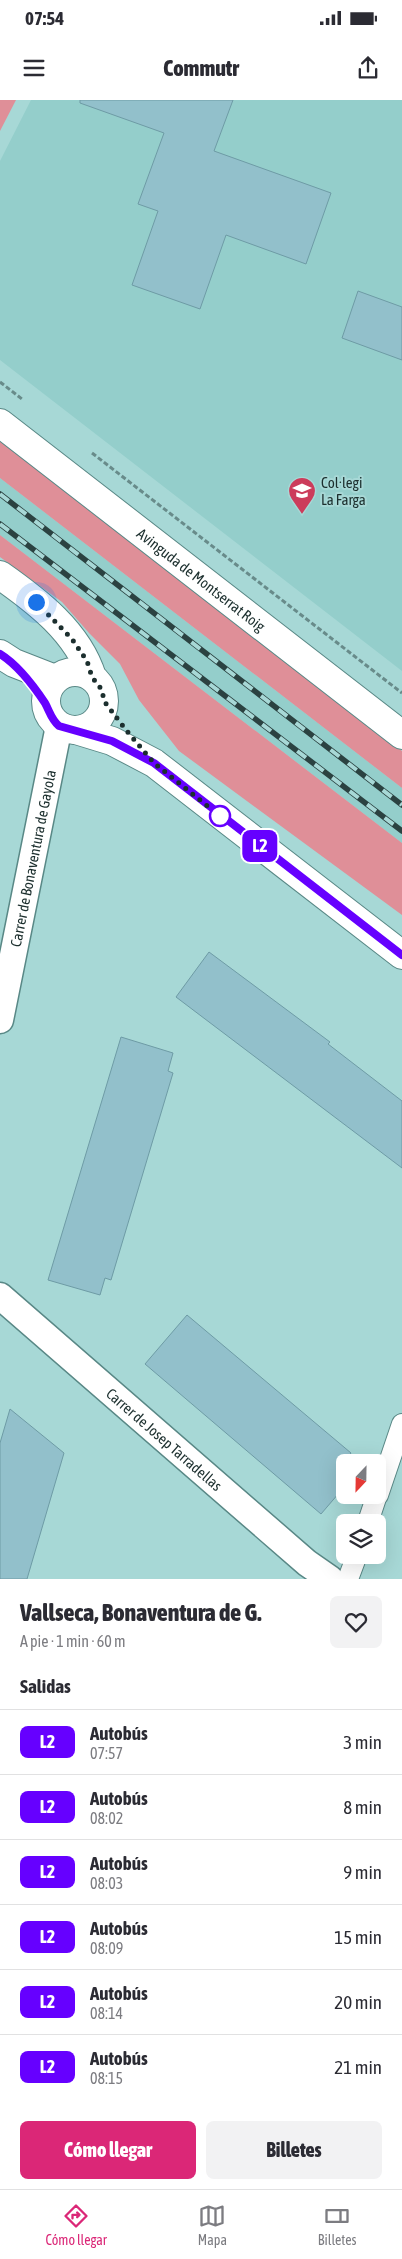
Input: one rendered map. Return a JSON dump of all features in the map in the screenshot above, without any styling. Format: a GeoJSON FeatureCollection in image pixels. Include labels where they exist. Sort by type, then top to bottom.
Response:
{"type":"FeatureCollection","features":[{"type":"Feature","properties":{"kind":"street","name":"Avinguda de Montserrat Roig"},"geometry":{"type":"LineString","coordinates":[[0,423],[402,735]]}},
{"type":"Feature","properties":{"kind":"street"},"geometry":{"type":"LineString","coordinates":[[0,575],[48,612],[72,639],[87,661],[103,708],[96,721],[90,726],[60,720]]}},
{"type":"Feature","properties":{"kind":"street"},"geometry":{"type":"LineString","coordinates":[[48,612],[61,640],[63,660],[58,677],[47,691],[60,720]]}},
{"type":"Feature","properties":{"kind":"street"},"geometry":{"type":"LineString","coordinates":[[7,658],[58,677],[76,672],[98,689],[126,730],[154,763]]}},
{"type":"Feature","properties":{"kind":"street"},"geometry":{"type":"LineString","coordinates":[[7,658],[60,720],[112,741],[154,763],[402,955]]}},
{"type":"Feature","properties":{"kind":"street","name":"Carrer de Bonaventura de Gayola"},"geometry":{"type":"LineString","coordinates":[[0,1020],[60,720]]}},
{"type":"Feature","properties":{"kind":"street","name":"Carrer de Josep Tarradellas"},"geometry":{"type":"LineString","coordinates":[[0,1296],[307,1564],[330,1579]]}},
{"type":"Feature","properties":{"kind":"street"},"geometry":{"type":"LineString","coordinates":[[386,1469],[402,1424]]}},
{"type":"Feature","properties":{"kind":"street"},"geometry":{"type":"LineString","coordinates":[[348,1579],[354,1564]]}},
{"type":"Feature","properties":{"kind":"path"},"geometry":{"type":"LineString","coordinates":[[0,382],[24,400]]}},
{"type":"Feature","properties":{"kind":"path"},"geometry":{"type":"LineString","coordinates":[[87,449],[402,693]]}},
{"type":"Feature","properties":{"kind":"shaded area"},"geometry":{"type":"Polygon","coordinates":[[[0,100],[16,100],[0,131],[0,100]]]}},
{"type":"Feature","properties":{"kind":"shaded area","name":"Col·legi La Farga"},"geometry":{"type":"Polygon","coordinates":[[[31,100],[402,100],[402,671],[0,360],[0,161],[31,100]]]}},
{"type":"Feature","properties":{"kind":"shaded area"},"geometry":{"type":"Polygon","coordinates":[[[0,441],[402,751],[402,788],[0,478],[0,441]]]}},
{"type":"Feature","properties":{"kind":"shaded area"},"geometry":{"type":"Polygon","coordinates":[[[0,478],[402,788],[402,843],[0,535],[0,478]]]}},
{"type":"Feature","properties":{"kind":"shaded area"},"geometry":{"type":"Polygon","coordinates":[[[0,535],[402,843],[402,915],[179,751],[139,700],[120,664],[62,602],[0,557],[0,535]]]}},
{"type":"Feature","properties":{"kind":"building"},"geometry":{"type":"Polygon","coordinates":[[[80,100],[233,100],[214,151],[331,193],[306,264],[226,235],[200,309],[132,285],[158,211],[138,204],[164,133],[80,103],[80,100]]]}},
{"type":"Feature","properties":{"kind":"building"},"geometry":{"type":"Polygon","coordinates":[[[358,291],[402,307],[402,360],[342,338],[358,291]]]}},
{"type":"Feature","properties":{"kind":"building"},"geometry":{"type":"Polygon","coordinates":[[[209,952],[330,1042],[328,1044],[402,1101],[402,1168],[176,997],[209,952]]]}},
{"type":"Feature","properties":{"kind":"building"},"geometry":{"type":"Polygon","coordinates":[[[121,1037],[173,1053],[168,1071],[173,1073],[111,1280],[105,1278],[100,1295],[48,1280],[121,1037]]]}},
{"type":"Feature","properties":{"kind":"building"},"geometry":{"type":"Polygon","coordinates":[[[187,1315],[351,1453],[336,1454],[336,1496],[321,1514],[145,1364],[187,1315]]]}},
{"type":"Feature","properties":{"kind":"building"},"geometry":{"type":"Polygon","coordinates":[[[10,1409],[64,1453],[27,1579],[0,1579],[0,1443],[10,1409]]]}},
{"type":"Feature","properties":{"kind":"railway"},"geometry":{"type":"LineString","coordinates":[[0,494],[402,805]]}},
{"type":"Feature","properties":{"kind":"railway"},"geometry":{"type":"LineString","coordinates":[[0,524],[402,831]]}},
{"type":"Feature","properties":{"kind":"bus line","name":"L2"},"geometry":{"type":"LineString","coordinates":[[0,654],[14,663],[46,705],[48,713],[59,726],[112,741],[154,763],[402,955]]}},
{"type":"Feature","properties":{"kind":"place","name":"Col·legi La Farga"},"geometry":{"type":"Point","coordinates":[302,515]}},
{"type":"Feature","properties":{"kind":"route"},"geometry":{"type":"LineString","coordinates":[[36,602],[48,612],[72,639],[87,661],[92,677],[102,690],[104,701],[154,763],[220,816]]}}]}
